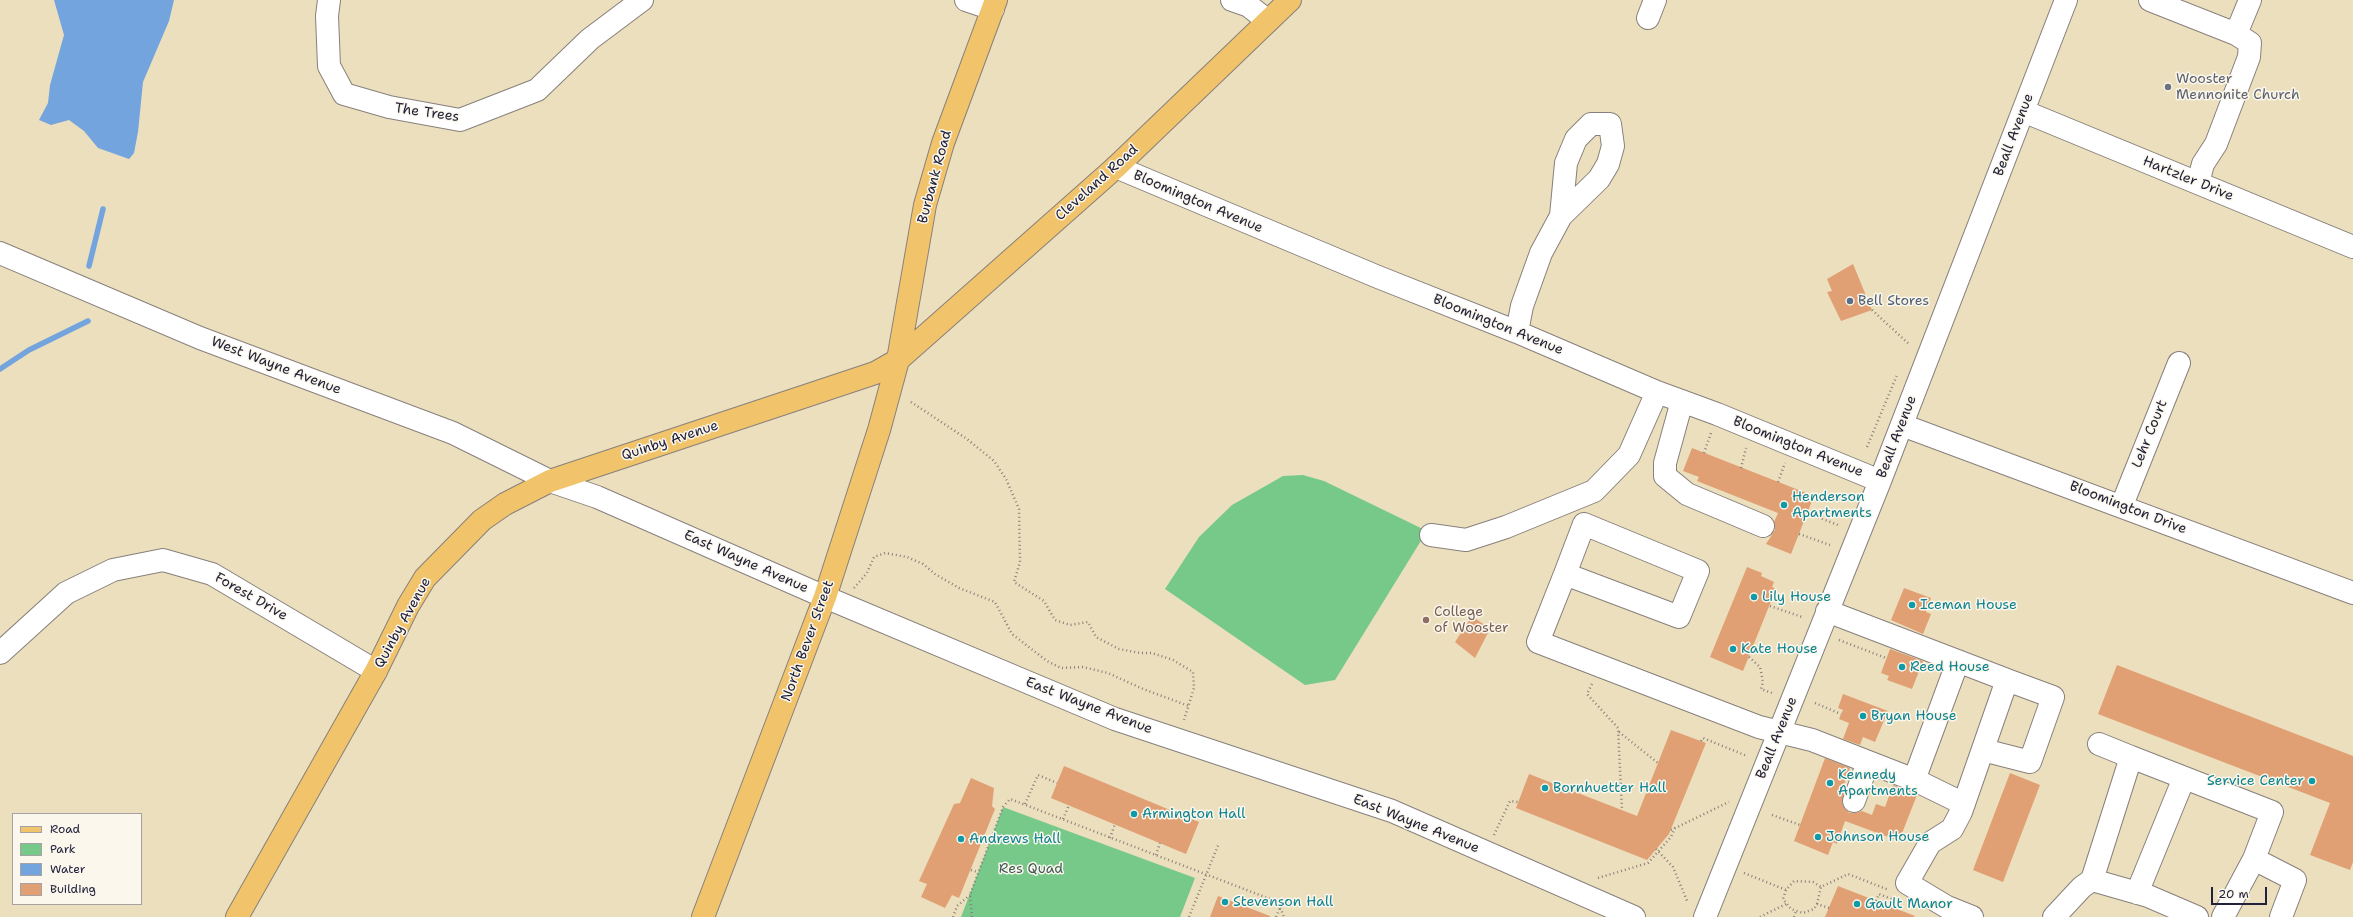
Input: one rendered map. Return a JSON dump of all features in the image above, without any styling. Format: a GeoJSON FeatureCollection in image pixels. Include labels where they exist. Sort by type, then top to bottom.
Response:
{"type":"FeatureCollection","features":[{"type":"Feature","properties":{"kind":"main road","name":"Cleveland Road"},"geometry":{"type":"LineString","coordinates":[[898,360],[1116,167],[1290,0]]}},
{"type":"Feature","properties":{"kind":"main road","name":"Burbank Road"},"geometry":{"type":"LineString","coordinates":[[898,360],[925,205],[943,143],[994,4]]}},
{"type":"Feature","properties":{"kind":"main road","name":"Quinby Avenue"},"geometry":{"type":"LineString","coordinates":[[237,917],[376,671],[408,606],[425,578],[482,520],[505,504],[550,481],[867,375],[898,360]]}},
{"type":"Feature","properties":{"kind":"main road","name":"North Bever Street"},"geometry":{"type":"LineString","coordinates":[[703,917],[825,596],[879,430],[898,360]]}},
{"type":"Feature","properties":{"kind":"street","name":"The Trees"},"geometry":{"type":"LineString","coordinates":[[329,0],[327,16],[330,66],[344,94],[390,107],[460,120],[538,90],[590,39],[642,0]]}},
{"type":"Feature","properties":{"kind":"street"},"geometry":{"type":"LineString","coordinates":[[966,0],[994,4]]}},
{"type":"Feature","properties":{"kind":"street"},"geometry":{"type":"LineString","coordinates":[[1232,0],[1249,6],[1268,21]]}},
{"type":"Feature","properties":{"kind":"street","name":"Beall Avenue"},"geometry":{"type":"LineString","coordinates":[[1705,917],[1880,481],[2066,0]]}},
{"type":"Feature","properties":{"kind":"street"},"geometry":{"type":"LineString","coordinates":[[2150,0],[2236,34],[2250,43],[2249,57],[2216,144],[2203,164],[2198,183]]}},
{"type":"Feature","properties":{"kind":"street"},"geometry":{"type":"LineString","coordinates":[[2236,34],[2250,0]]}},
{"type":"Feature","properties":{"kind":"street","name":"Hartzler Drive"},"geometry":{"type":"LineString","coordinates":[[2023,111],[2353,247]]}},
{"type":"Feature","properties":{"kind":"street"},"geometry":{"type":"LineString","coordinates":[[1517,332],[1522,306],[1541,253],[1560,216],[1599,180],[1608,164],[1613,146],[1610,124],[1591,124],[1576,139],[1566,163],[1560,216]]}},
{"type":"Feature","properties":{"kind":"street","name":"Bloomington Avenue"},"geometry":{"type":"LineString","coordinates":[[1116,167],[1378,277],[1517,332],[1657,392],[1880,481]]}},
{"type":"Feature","properties":{"kind":"street","name":"West Wayne Avenue"},"geometry":{"type":"LineString","coordinates":[[0,253],[200,338],[454,433],[550,481]]}},
{"type":"Feature","properties":{"kind":"street","name":"Lehr Court"},"geometry":{"type":"LineString","coordinates":[[2122,506],[2179,363]]}},
{"type":"Feature","properties":{"kind":"street"},"geometry":{"type":"LineString","coordinates":[[1431,535],[1466,540],[1506,527],[1594,491],[1629,455],[1657,392]]}},
{"type":"Feature","properties":{"kind":"street"},"geometry":{"type":"LineString","coordinates":[[1682,401],[1664,463],[1665,476],[1687,494],[1763,526]]}},
{"type":"Feature","properties":{"kind":"street","name":"Bloomington Drive"},"geometry":{"type":"LineString","coordinates":[[1902,425],[2353,593]]}},
{"type":"Feature","properties":{"kind":"street","name":"East Wayne Avenue"},"geometry":{"type":"LineString","coordinates":[[550,481],[597,497],[1115,719],[1392,811],[1634,917]]}},
{"type":"Feature","properties":{"kind":"street"},"geometry":{"type":"LineString","coordinates":[[1565,574],[1679,617],[1698,571],[1584,524],[1538,642],[1759,727],[1812,740],[1914,780],[1964,804]]}},
{"type":"Feature","properties":{"kind":"street","name":"Forest Drive"},"geometry":{"type":"LineString","coordinates":[[0,653],[66,593],[113,570],[163,560],[212,574],[376,671]]}},
{"type":"Feature","properties":{"kind":"street"},"geometry":{"type":"LineString","coordinates":[[1827,610],[2053,697],[2030,762],[1983,750]]}},
{"type":"Feature","properties":{"kind":"street"},"geometry":{"type":"LineString","coordinates":[[1914,780],[1958,661]]}},
{"type":"Feature","properties":{"kind":"street"},"geometry":{"type":"LineString","coordinates":[[1972,917],[1947,907],[1914,889],[1907,883],[1930,843],[1952,829],[1964,804],[2007,680]]}},
{"type":"Feature","properties":{"kind":"street"},"geometry":{"type":"LineString","coordinates":[[2099,744],[2272,812],[2254,859],[2223,917]]}},
{"type":"Feature","properties":{"kind":"street"},"geometry":{"type":"LineString","coordinates":[[2054,917],[2082,887],[2092,880],[2131,757]]}},
{"type":"Feature","properties":{"kind":"street"},"geometry":{"type":"LineString","coordinates":[[1854,801],[1868,762]]}},
{"type":"Feature","properties":{"kind":"street"},"geometry":{"type":"LineString","coordinates":[[2137,893],[2184,778]]}},
{"type":"Feature","properties":{"kind":"street"},"geometry":{"type":"LineString","coordinates":[[2254,859],[2295,880],[2281,917]]}},
{"type":"Feature","properties":{"kind":"street"},"geometry":{"type":"LineString","coordinates":[[2092,880],[2137,893],[2197,917]]}},
{"type":"Feature","properties":{"kind":"path"},"geometry":{"type":"LineString","coordinates":[[1872,310],[1910,345],[1907,352]]}},
{"type":"Feature","properties":{"kind":"path"},"geometry":{"type":"LineString","coordinates":[[1867,447],[1898,374]]}},
{"type":"Feature","properties":{"kind":"path"},"geometry":{"type":"LineString","coordinates":[[911,402],[967,439],[994,461],[1006,479],[1019,509],[1020,562],[1014,582],[1044,601],[1055,620],[1070,625],[1088,622],[1096,636],[1120,649],[1140,653],[1152,653],[1173,660],[1193,672],[1194,688],[1178,740]]}},
{"type":"Feature","properties":{"kind":"path"},"geometry":{"type":"LineString","coordinates":[[1807,513],[1838,525]]}},
{"type":"Feature","properties":{"kind":"path"},"geometry":{"type":"LineString","coordinates":[[1799,534],[1830,545]]}},
{"type":"Feature","properties":{"kind":"path"},"geometry":{"type":"LineString","coordinates":[[850,593],[867,573],[874,557],[885,553],[907,556],[923,564],[935,574],[959,588],[995,602],[1012,634],[1047,661],[1061,668],[1083,667],[1108,673],[1143,689],[1189,706]]}},
{"type":"Feature","properties":{"kind":"path"},"geometry":{"type":"LineString","coordinates":[[1770,606],[1802,617]]}},
{"type":"Feature","properties":{"kind":"path"},"geometry":{"type":"LineString","coordinates":[[1839,640],[1886,658]]}},
{"type":"Feature","properties":{"kind":"path"},"geometry":{"type":"LineString","coordinates":[[1749,657],[1760,667],[1763,682],[1761,689],[1772,693]]}},
{"type":"Feature","properties":{"kind":"path"},"geometry":{"type":"LineString","coordinates":[[1600,666],[1587,694],[1618,728],[1622,810]]}},
{"type":"Feature","properties":{"kind":"path"},"geometry":{"type":"LineString","coordinates":[[1815,703],[1841,714]]}},
{"type":"Feature","properties":{"kind":"path"},"geometry":{"type":"LineString","coordinates":[[1618,732],[1658,763]]}},
{"type":"Feature","properties":{"kind":"path"},"geometry":{"type":"LineString","coordinates":[[1701,741],[1703,738],[1747,756]]}},
{"type":"Feature","properties":{"kind":"path"},"geometry":{"type":"LineString","coordinates":[[1025,804],[1038,775],[1057,783]]}},
{"type":"Feature","properties":{"kind":"path"},"geometry":{"type":"LineString","coordinates":[[972,917],[970,895],[1003,807],[1010,799],[1278,902],[1284,917]]}},
{"type":"Feature","properties":{"kind":"path"},"geometry":{"type":"LineString","coordinates":[[1488,852],[1510,801],[1518,802]]}},
{"type":"Feature","properties":{"kind":"path"},"geometry":{"type":"LineString","coordinates":[[1671,830],[1730,802]]}},
{"type":"Feature","properties":{"kind":"path"},"geometry":{"type":"LineString","coordinates":[[1063,819],[1069,806]]}},
{"type":"Feature","properties":{"kind":"path"},"geometry":{"type":"LineString","coordinates":[[1772,815],[1800,826]]}},
{"type":"Feature","properties":{"kind":"path"},"geometry":{"type":"LineString","coordinates":[[1110,838],[1115,824]]}},
{"type":"Feature","properties":{"kind":"path"},"geometry":{"type":"LineString","coordinates":[[1589,897],[1597,878],[1648,863],[1671,837],[1675,828]]}},
{"type":"Feature","properties":{"kind":"path"},"geometry":{"type":"LineString","coordinates":[[1156,855],[1160,843]]}},
{"type":"Feature","properties":{"kind":"path"},"geometry":{"type":"LineString","coordinates":[[1189,917],[1219,843]]}},
{"type":"Feature","properties":{"kind":"path"},"geometry":{"type":"LineString","coordinates":[[1656,849],[1673,867],[1688,903]]}},
{"type":"Feature","properties":{"kind":"path"},"geometry":{"type":"LineString","coordinates":[[1726,866],[1786,890]]}},
{"type":"Feature","properties":{"kind":"path"},"geometry":{"type":"LineString","coordinates":[[971,870],[978,872]]}},
{"type":"Feature","properties":{"kind":"path"},"geometry":{"type":"LineString","coordinates":[[1820,887],[1848,874],[1892,891]]}},
{"type":"Feature","properties":{"kind":"path"},"geometry":{"type":"LineString","coordinates":[[1800,880],[1812,882],[1820,887],[1818,904],[1809,912],[1796,911],[1786,904],[1783,899],[1786,890],[1794,881],[1800,880]]}},
{"type":"Feature","properties":{"kind":"path"},"geometry":{"type":"LineString","coordinates":[[953,917],[957,906],[970,895]]}},
{"type":"Feature","properties":{"kind":"path"},"geometry":{"type":"LineString","coordinates":[[1760,917],[1786,904]]}},
{"type":"Feature","properties":{"kind":"path"},"geometry":{"type":"LineString","coordinates":[[1818,904],[1829,908]]}},
{"type":"Feature","properties":{"kind":"path"},"geometry":{"type":"LineString","coordinates":[[1276,917],[1280,907]]}},
{"type":"Feature","properties":{"kind":"path"},"geometry":{"type":"LineString","coordinates":[[1794,917],[1796,911]]}},
{"type":"Feature","properties":{"kind":"green space"},"geometry":{"type":"Polygon","coordinates":[[[1303,475],[1324,481],[1427,531],[1335,680],[1305,685],[1165,589],[1199,537],[1232,505],[1283,476],[1303,475]]]}},
{"type":"Feature","properties":{"kind":"green space","name":"Res Quad"},"geometry":{"type":"Polygon","coordinates":[[[1003,807],[1195,878],[1180,917],[961,917],[1003,807]]]}},
{"type":"Feature","properties":{"kind":"water"},"geometry":{"type":"Polygon","coordinates":[[[54,0],[174,0],[169,21],[143,82],[138,132],[134,153],[129,159],[98,148],[84,131],[69,120],[51,125],[39,120],[48,103],[50,85],[64,35],[54,0]]]}},
{"type":"Feature","properties":{"kind":"building","name":"Bell Stores"},"geometry":{"type":"Polygon","coordinates":[[[1853,264],[1872,310],[1841,321],[1827,292],[1832,291],[1827,279],[1853,264]]]}},
{"type":"Feature","properties":{"kind":"building","name":"Henderson Apartments"},"geometry":{"type":"Polygon","coordinates":[[[1692,448],[1814,496],[1791,554],[1766,544],[1775,530],[1774,522],[1778,513],[1697,481],[1699,477],[1683,471],[1692,448]]]}},
{"type":"Feature","properties":{"kind":"building"},"geometry":{"type":"Polygon","coordinates":[[[1747,567],[1762,573],[1761,576],[1774,582],[1772,587],[1776,589],[1743,671],[1710,657],[1747,567]]]}},
{"type":"Feature","properties":{"kind":"building","name":"Iceman House"},"geometry":{"type":"Polygon","coordinates":[[[1904,588],[1931,598],[1926,612],[1931,614],[1923,634],[1891,620],[1904,588]]]}},
{"type":"Feature","properties":{"kind":"building"},"geometry":{"type":"Polygon","coordinates":[[[1472,616],[1490,629],[1475,658],[1455,642],[1472,616]]]}},
{"type":"Feature","properties":{"kind":"building","name":"Reed House"},"geometry":{"type":"Polygon","coordinates":[[[1890,649],[1923,661],[1912,689],[1887,680],[1889,676],[1881,673],[1890,649]]]}},
{"type":"Feature","properties":{"kind":"building","name":"Service Center"},"geometry":{"type":"Polygon","coordinates":[[[2117,665],[2353,756],[2353,862],[2350,870],[2310,855],[2330,803],[2098,714],[2117,665]]]}},
{"type":"Feature","properties":{"kind":"building","name":"Bryan House"},"geometry":{"type":"Polygon","coordinates":[[[1843,694],[1888,711],[1875,742],[1863,737],[1860,745],[1843,739],[1849,723],[1839,719],[1843,710],[1838,708],[1843,694]]]}},
{"type":"Feature","properties":{"kind":"building","name":"Bornhuetter Hall"},"geometry":{"type":"Polygon","coordinates":[[[1671,730],[1706,743],[1669,834],[1647,860],[1516,808],[1529,774],[1637,816],[1671,730]]]}},
{"type":"Feature","properties":{"kind":"building"},"geometry":{"type":"Polygon","coordinates":[[[1825,758],[1850,768],[1842,790],[1844,791],[1842,804],[1849,813],[1862,811],[1872,815],[1876,804],[1885,807],[1893,785],[1917,795],[1899,841],[1845,821],[1837,844],[1833,842],[1828,855],[1794,841],[1825,758]]]}},
{"type":"Feature","properties":{"kind":"building","name":"Armington Hall"},"geometry":{"type":"Polygon","coordinates":[[[1064,766],[1199,822],[1186,854],[1051,798],[1064,766]]]}},
{"type":"Feature","properties":{"kind":"building"},"geometry":{"type":"Polygon","coordinates":[[[2010,773],[2040,785],[2003,882],[1973,870],[2010,773]]]}},
{"type":"Feature","properties":{"kind":"building","name":"Andrews Hall"},"geometry":{"type":"Polygon","coordinates":[[[971,778],[994,788],[992,806],[995,809],[959,898],[952,895],[945,908],[921,897],[927,884],[919,881],[954,804],[960,803],[971,778]]]}},
{"type":"Feature","properties":{"kind":"building","name":"Gault Manor"},"geometry":{"type":"Polygon","coordinates":[[[1838,886],[1915,916],[1825,917],[1838,886]]]}},
{"type":"Feature","properties":{"kind":"building","name":"Stevenson Hall"},"geometry":{"type":"Polygon","coordinates":[[[1218,896],[1270,916],[1270,917],[1210,917],[1218,896]]]}},
{"type":"Feature","properties":{"kind":"waterway"},"geometry":{"type":"LineString","coordinates":[[89,266],[103,209]]}},
{"type":"Feature","properties":{"kind":"waterway"},"geometry":{"type":"LineString","coordinates":[[0,369],[29,350],[88,321]]}},
{"type":"Feature","properties":{"kind":"place","name":"Wooster Mennonite Church"},"geometry":{"type":"Point","coordinates":[2168,87]}},
{"type":"Feature","properties":{"kind":"place","name":"Bell Stores"},"geometry":{"type":"Point","coordinates":[1850,301]}},
{"type":"Feature","properties":{"kind":"place","name":"Henderson Apartments"},"geometry":{"type":"Point","coordinates":[1784,505]}},
{"type":"Feature","properties":{"kind":"place","name":"Lily House"},"geometry":{"type":"Point","coordinates":[1754,597]}},
{"type":"Feature","properties":{"kind":"place","name":"Iceman House"},"geometry":{"type":"Point","coordinates":[1912,605]}},
{"type":"Feature","properties":{"kind":"place","name":"College of Wooster"},"geometry":{"type":"Point","coordinates":[1426,620]}},
{"type":"Feature","properties":{"kind":"place","name":"Kate House"},"geometry":{"type":"Point","coordinates":[1733,649]}},
{"type":"Feature","properties":{"kind":"place","name":"Reed House"},"geometry":{"type":"Point","coordinates":[1902,667]}},
{"type":"Feature","properties":{"kind":"place","name":"Bryan House"},"geometry":{"type":"Point","coordinates":[1863,716]}},
{"type":"Feature","properties":{"kind":"place","name":"Service Center"},"geometry":{"type":"Point","coordinates":[2312,781]}},
{"type":"Feature","properties":{"kind":"place","name":"Kennedy Apartments"},"geometry":{"type":"Point","coordinates":[1830,783]}},
{"type":"Feature","properties":{"kind":"place","name":"Bornhuetter Hall"},"geometry":{"type":"Point","coordinates":[1545,788]}},
{"type":"Feature","properties":{"kind":"place","name":"Armington Hall"},"geometry":{"type":"Point","coordinates":[1134,814]}},
{"type":"Feature","properties":{"kind":"place","name":"Johnson House"},"geometry":{"type":"Point","coordinates":[1818,837]}},
{"type":"Feature","properties":{"kind":"place","name":"Andrews Hall"},"geometry":{"type":"Point","coordinates":[961,839]}},
{"type":"Feature","properties":{"kind":"place","name":"Stevenson Hall"},"geometry":{"type":"Point","coordinates":[1225,902]}},
{"type":"Feature","properties":{"kind":"place","name":"Gault Manor"},"geometry":{"type":"Point","coordinates":[1857,904]}}]}
